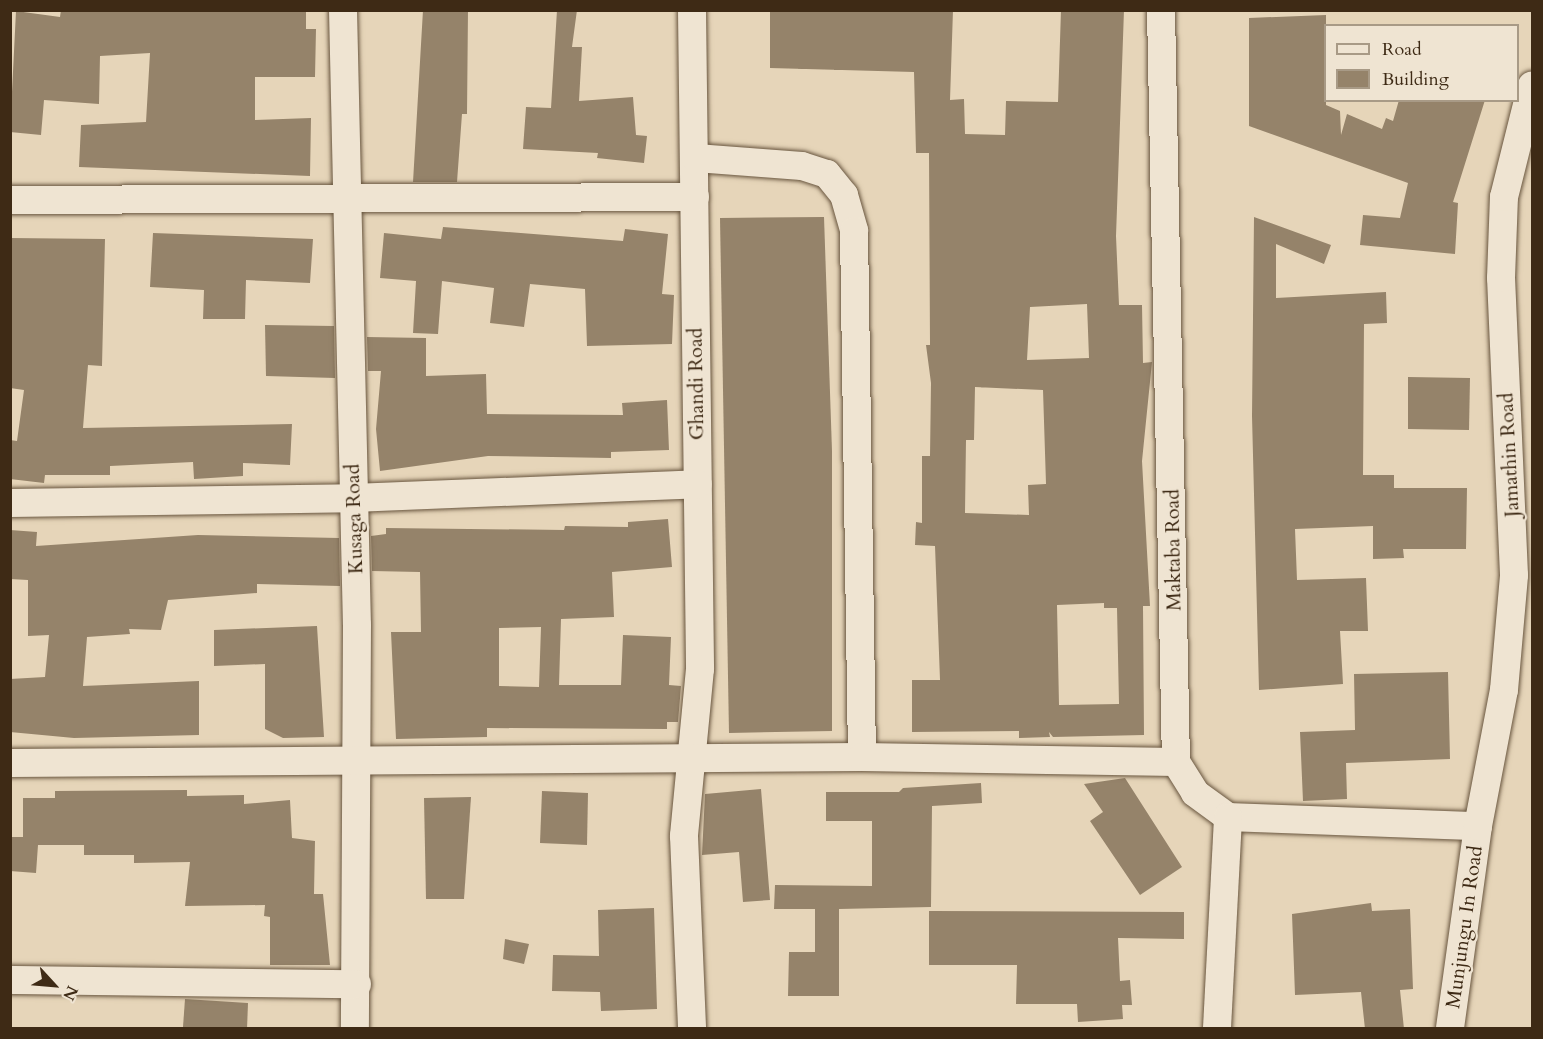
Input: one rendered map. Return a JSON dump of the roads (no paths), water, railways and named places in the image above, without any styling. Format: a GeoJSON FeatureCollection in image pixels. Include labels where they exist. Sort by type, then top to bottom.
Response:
{"type":"FeatureCollection","features":[{"type":"Feature","properties":{"kind":"street","name":"Kusaga Road"},"geometry":{"type":"LineString","coordinates":[[343,10],[357,762],[356,1029]]}},
{"type":"Feature","properties":{"kind":"street","name":"Ghandi Road"},"geometry":{"type":"LineString","coordinates":[[692,10],[696,158],[700,669],[684,836],[692,1029]]}},
{"type":"Feature","properties":{"kind":"street","name":"Maktaba Road"},"geometry":{"type":"LineString","coordinates":[[1161,10],[1176,762]]}},
{"type":"Feature","properties":{"kind":"street","name":"Jamathin Road"},"geometry":{"type":"LineString","coordinates":[[1478,826],[1504,690],[1514,575],[1501,278],[1504,197],[1533,85]]}},
{"type":"Feature","properties":{"kind":"street"},"geometry":{"type":"LineString","coordinates":[[696,158],[802,166],[827,174],[844,195],[854,231],[862,757]]}},
{"type":"Feature","properties":{"kind":"street"},"geometry":{"type":"LineString","coordinates":[[10,200],[346,201],[695,197]]}},
{"type":"Feature","properties":{"kind":"street"},"geometry":{"type":"LineString","coordinates":[[10,503],[353,498],[698,484]]}},
{"type":"Feature","properties":{"kind":"street"},"geometry":{"type":"LineString","coordinates":[[10,763],[862,757],[1176,762],[1195,793],[1228,817],[1478,826]]}},
{"type":"Feature","properties":{"kind":"street"},"geometry":{"type":"LineString","coordinates":[[1217,1029],[1228,817]]}},
{"type":"Feature","properties":{"kind":"street","name":"Munjungu In Road"},"geometry":{"type":"LineString","coordinates":[[1450,1029],[1478,826]]}},
{"type":"Feature","properties":{"kind":"street"},"geometry":{"type":"LineString","coordinates":[[10,980],[357,984]]}}]}
